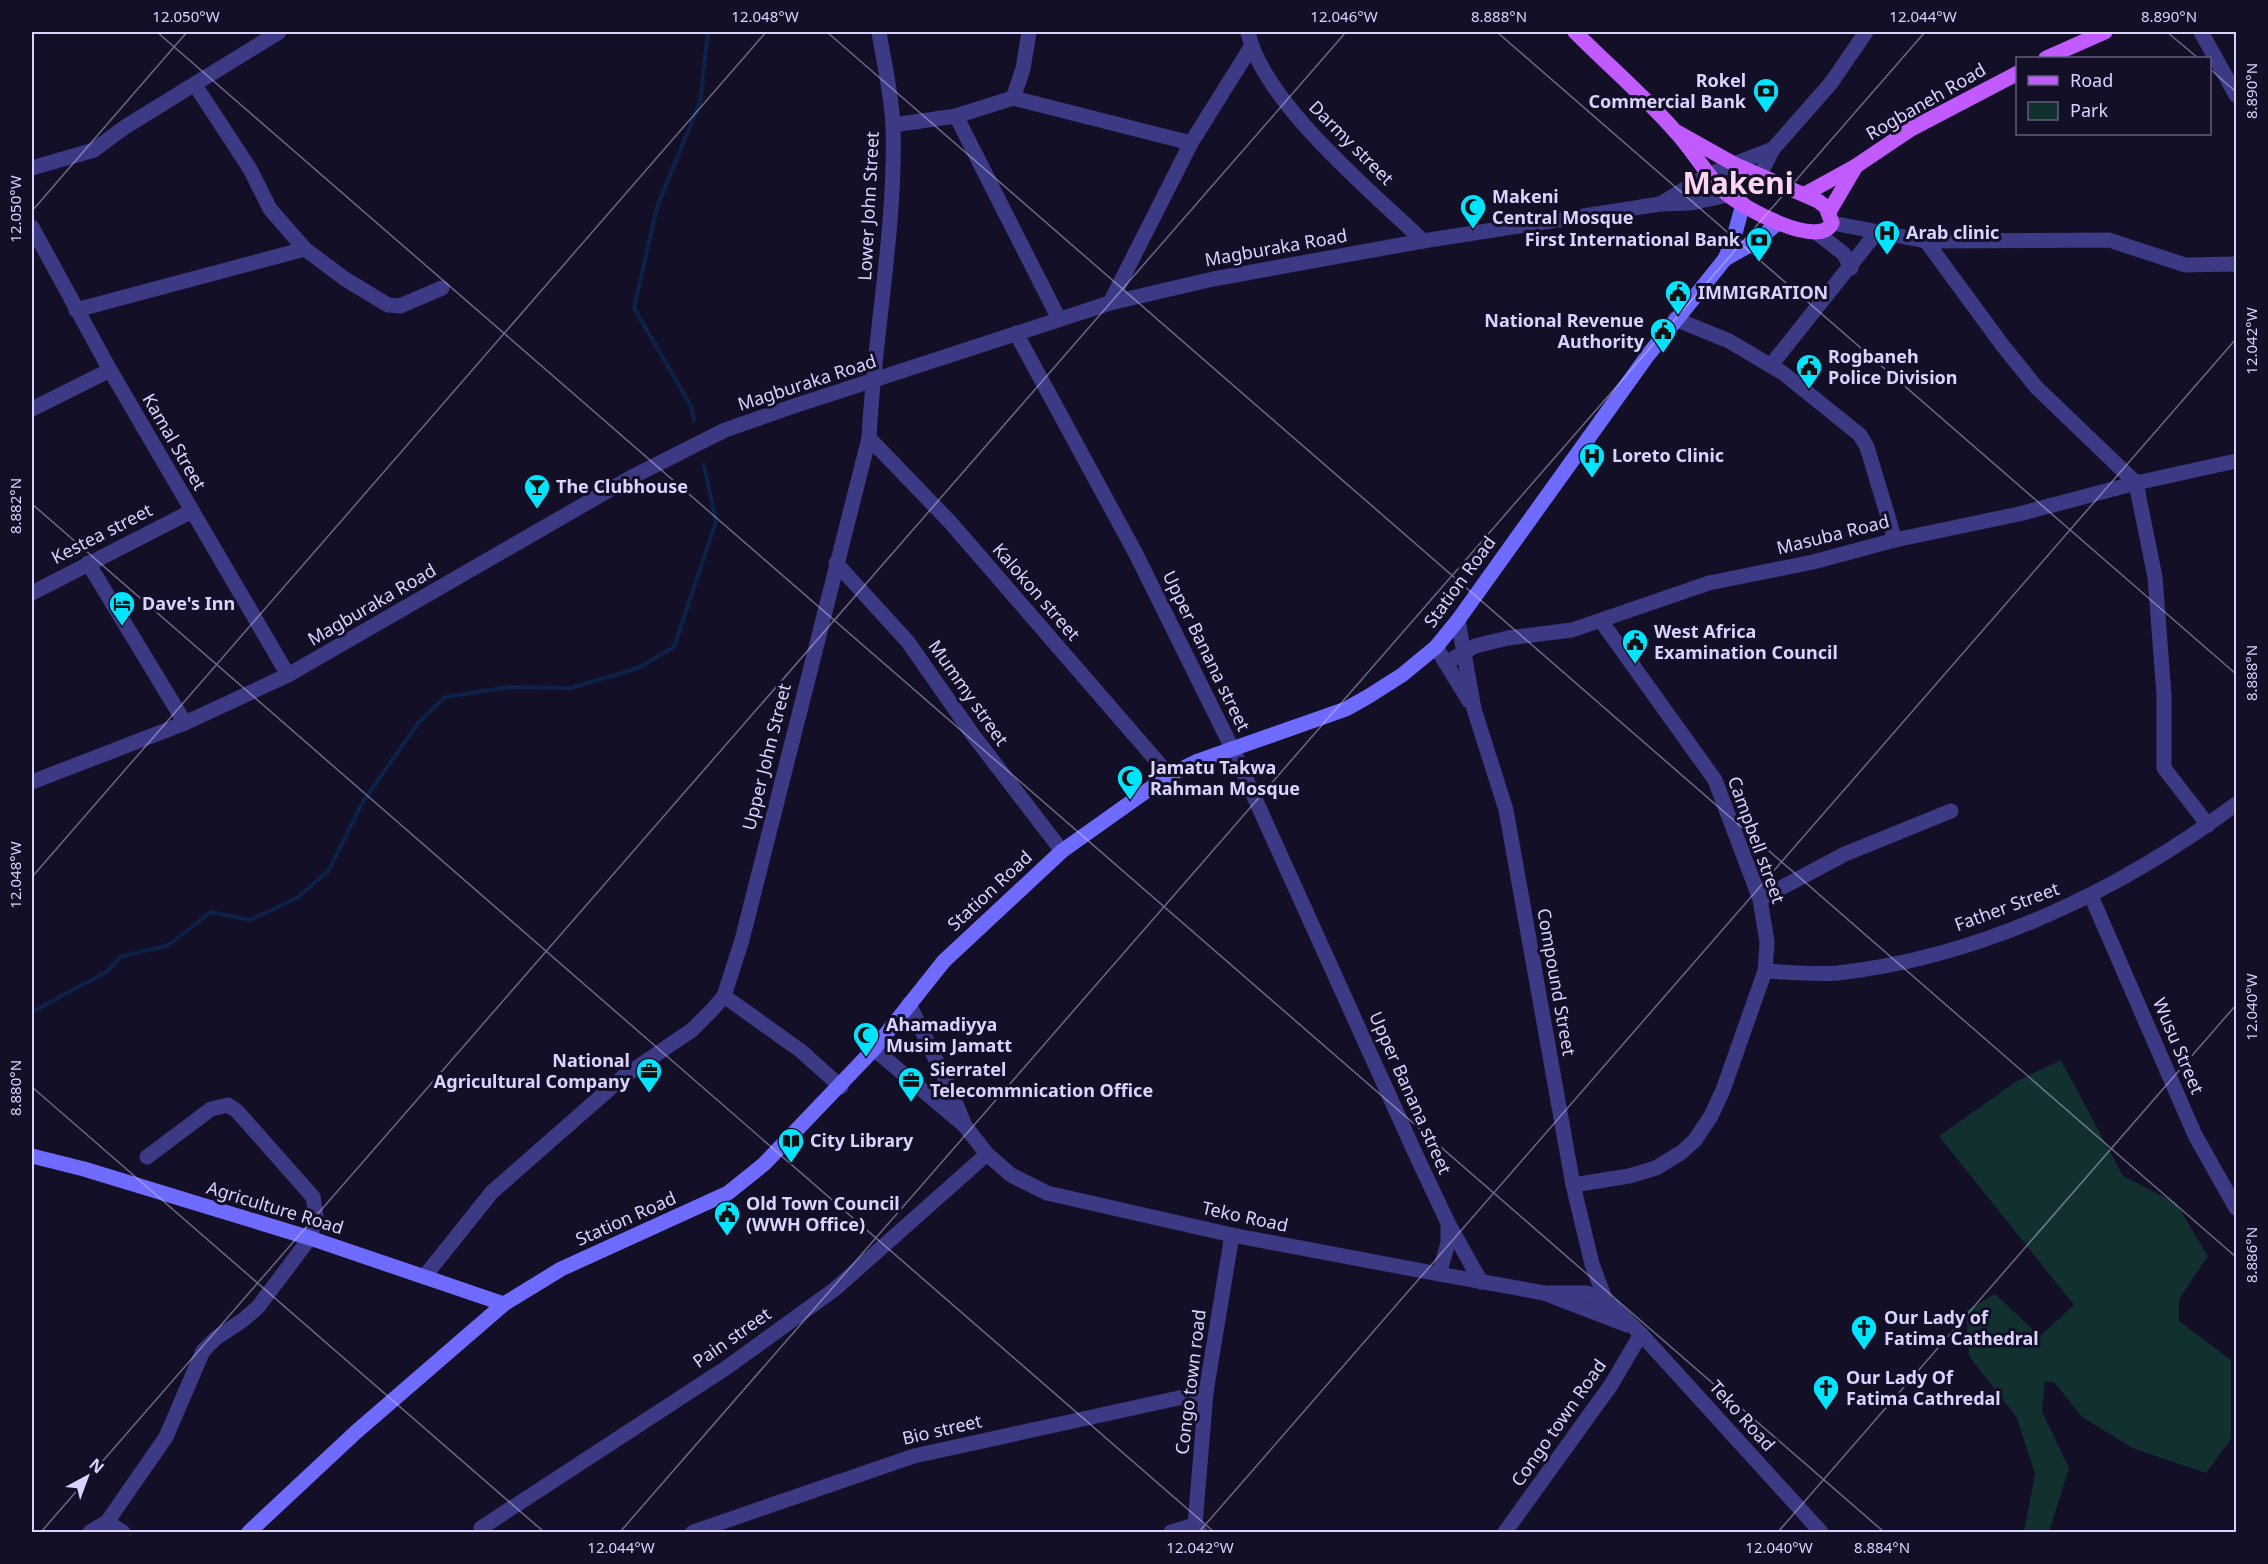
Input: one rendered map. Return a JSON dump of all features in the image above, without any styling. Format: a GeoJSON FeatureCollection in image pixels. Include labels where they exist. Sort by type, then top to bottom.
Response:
{"type":"FeatureCollection","features":[{"type":"Feature","properties":{"kind":"main road"},"geometry":{"type":"LineString","coordinates":[[1575,32],[1677,132],[1708,175],[1728,195],[1778,223],[1817,233],[1827,230],[1856,166]]}},
{"type":"Feature","properties":{"kind":"main road"},"geometry":{"type":"LineString","coordinates":[[2048,57],[2105,32]]}},
{"type":"Feature","properties":{"kind":"main road","name":"Rogbaneh Road"},"geometry":{"type":"LineString","coordinates":[[1805,194],[1856,166],[1911,129],[2016,74]]}},
{"type":"Feature","properties":{"kind":"main road"},"geometry":{"type":"LineString","coordinates":[[1677,132],[1734,164],[1805,194],[1823,204],[1831,217]]}},
{"type":"Feature","properties":{"kind":"main road","name":"Station Road"},"geometry":{"type":"LineString","coordinates":[[249,1533],[356,1432],[504,1304],[561,1269],[728,1193],[787,1143],[874,1049],[944,961],[1062,850],[1169,775],[1198,761],[1346,709],[1402,675],[1436,647],[1458,620],[1675,319],[1725,259],[1743,204]]}},
{"type":"Feature","properties":{"kind":"main road","name":"Station Road"},"geometry":{"type":"LineString","coordinates":[[1725,259],[1755,242],[1778,223]]}},
{"type":"Feature","properties":{"kind":"main road","name":"Agriculture Road"},"geometry":{"type":"LineString","coordinates":[[32,1156],[84,1169],[310,1238],[504,1304]]}},
{"type":"Feature","properties":{"kind":"street"},"geometry":{"type":"LineString","coordinates":[[32,168],[94,150],[125,127],[279,32]]}},
{"type":"Feature","properties":{"kind":"street","name":"Lower John Street"},"geometry":{"type":"LineString","coordinates":[[872,382],[891,227],[893,125],[879,32]]}},
{"type":"Feature","properties":{"kind":"street"},"geometry":{"type":"LineString","coordinates":[[1013,98],[1023,69],[1029,32]]}},
{"type":"Feature","properties":{"kind":"street"},"geometry":{"type":"LineString","coordinates":[[2201,32],[2236,95]]}},
{"type":"Feature","properties":{"kind":"street"},"geometry":{"type":"LineString","coordinates":[[1760,175],[1773,149],[1831,83],[1857,35]]}},
{"type":"Feature","properties":{"kind":"street"},"geometry":{"type":"LineString","coordinates":[[1110,303],[1191,143],[1249,39]]}},
{"type":"Feature","properties":{"kind":"street","name":"Darmy street"},"geometry":{"type":"LineString","coordinates":[[1249,39],[1299,121],[1423,241]]}},
{"type":"Feature","properties":{"kind":"street"},"geometry":{"type":"LineString","coordinates":[[195,85],[250,169],[270,209],[305,249],[345,279],[388,305],[400,306],[442,288]]}},
{"type":"Feature","properties":{"kind":"street"},"geometry":{"type":"LineString","coordinates":[[893,125],[956,116],[1013,98],[1191,143]]}},
{"type":"Feature","properties":{"kind":"street"},"geometry":{"type":"LineString","coordinates":[[956,116],[1059,319]]}},
{"type":"Feature","properties":{"kind":"street","name":"Magburaka Road"},"geometry":{"type":"LineString","coordinates":[[1660,204],[1708,175],[1773,149]]}},
{"type":"Feature","properties":{"kind":"street","name":"Magburaka Road"},"geometry":{"type":"LineString","coordinates":[[32,782],[185,723],[288,675],[630,478],[725,430],[794,406],[1110,303],[1213,279],[1423,241],[1660,204],[1691,203],[1728,195]]}},
{"type":"Feature","properties":{"kind":"street"},"geometry":{"type":"LineString","coordinates":[[1831,217],[1877,232],[1926,241],[2109,240],[2185,265],[2236,264]]}},
{"type":"Feature","properties":{"kind":"street","name":"Kamal Street"},"geometry":{"type":"LineString","coordinates":[[32,227],[110,370],[288,675]]}},
{"type":"Feature","properties":{"kind":"street"},"geometry":{"type":"LineString","coordinates":[[1771,365],[1851,268],[1877,232]]}},
{"type":"Feature","properties":{"kind":"street"},"geometry":{"type":"LineString","coordinates":[[1817,233],[1844,254],[1851,268]]}},
{"type":"Feature","properties":{"kind":"street"},"geometry":{"type":"LineString","coordinates":[[1926,241],[2003,346],[2037,388],[2136,483],[2157,597],[2164,695],[2164,768],[2208,825]]}},
{"type":"Feature","properties":{"kind":"street"},"geometry":{"type":"LineString","coordinates":[[76,310],[305,249]]}},
{"type":"Feature","properties":{"kind":"street"},"geometry":{"type":"LineString","coordinates":[[1675,319],[1729,341],[1771,365],[1817,399],[1863,440],[1895,540]]}},
{"type":"Feature","properties":{"kind":"street","name":"Upper Banana street"},"geometry":{"type":"LineString","coordinates":[[1016,333],[1136,554],[1233,750],[1448,1223],[1480,1282]]}},
{"type":"Feature","properties":{"kind":"street"},"geometry":{"type":"LineString","coordinates":[[32,409],[110,370]]}},
{"type":"Feature","properties":{"kind":"street","name":"Upper John Street"},"geometry":{"type":"LineString","coordinates":[[723,996],[742,940],[869,438],[872,382]]}},
{"type":"Feature","properties":{"kind":"street","name":"Kalokon street"},"geometry":{"type":"LineString","coordinates":[[869,438],[950,522],[1169,775]]}},
{"type":"Feature","properties":{"kind":"street","name":"Masuba Road"},"geometry":{"type":"LineString","coordinates":[[1446,663],[1465,651],[1508,638],[1572,630],[1709,583],[1813,562],[1895,540],[2019,514],[2136,483],[2236,461]]}},
{"type":"Feature","properties":{"kind":"street","name":"Kestea street"},"geometry":{"type":"LineString","coordinates":[[32,593],[192,511]]}},
{"type":"Feature","properties":{"kind":"street"},"geometry":{"type":"LineString","coordinates":[[88,563],[185,723]]}},
{"type":"Feature","properties":{"kind":"street","name":"Mummy street"},"geometry":{"type":"LineString","coordinates":[[836,563],[908,642],[973,735],[1062,850]]}},
{"type":"Feature","properties":{"kind":"street","name":"Compound Street"},"geometry":{"type":"LineString","coordinates":[[1458,620],[1474,709],[1506,810],[1573,1185],[1592,1264],[1606,1301]]}},
{"type":"Feature","properties":{"kind":"street","name":"Campbell street"},"geometry":{"type":"LineString","coordinates":[[1573,1185],[1629,1176],[1656,1168],[1682,1152],[1695,1140],[1711,1116],[1723,1090],[1765,971],[1767,942],[1760,899],[1715,780],[1600,621]]}},
{"type":"Feature","properties":{"kind":"street","name":"Compound Street"},"geometry":{"type":"LineString","coordinates":[[1436,647],[1474,709]]}},
{"type":"Feature","properties":{"kind":"street","name":"Father Street"},"geometry":{"type":"LineString","coordinates":[[1765,971],[1836,973],[1923,956],[1991,938],[2091,896],[2208,825],[2236,804]]}},
{"type":"Feature","properties":{"kind":"street"},"geometry":{"type":"LineString","coordinates":[[1760,899],[1845,854],[1951,811]]}},
{"type":"Feature","properties":{"kind":"street","name":"Wusu Street"},"geometry":{"type":"LineString","coordinates":[[2091,896],[2195,1135],[2236,1208]]}},
{"type":"Feature","properties":{"kind":"street"},"geometry":{"type":"LineString","coordinates":[[424,1277],[492,1192],[623,1077],[692,1030],[723,996],[801,1051],[841,1087]]}},
{"type":"Feature","properties":{"kind":"street","name":"Teko Road"},"geometry":{"type":"LineString","coordinates":[[909,1004],[950,1089],[965,1126]]}},
{"type":"Feature","properties":{"kind":"street","name":"Teko Road"},"geometry":{"type":"LineString","coordinates":[[874,1049],[965,1126],[987,1154],[1011,1175],[1047,1193],[1232,1235],[1572,1298],[1637,1330]]}},
{"type":"Feature","properties":{"kind":"street"},"geometry":{"type":"LineString","coordinates":[[90,1533],[107,1522],[166,1437],[203,1351],[216,1338],[243,1320],[258,1306],[310,1238],[316,1216],[313,1197],[237,1111],[228,1105],[211,1109],[147,1157]]}},
{"type":"Feature","properties":{"kind":"street","name":"Pain street"},"geometry":{"type":"LineString","coordinates":[[481,1528],[726,1368],[834,1289],[987,1154]]}},
{"type":"Feature","properties":{"kind":"street"},"geometry":{"type":"LineString","coordinates":[[1438,1274],[1448,1242],[1448,1223]]}},
{"type":"Feature","properties":{"kind":"street","name":"Congo town road"},"geometry":{"type":"LineString","coordinates":[[1198,1529],[1206,1392],[1232,1235]]}},
{"type":"Feature","properties":{"kind":"street"},"geometry":{"type":"LineString","coordinates":[[1572,1298],[1592,1264]]}},
{"type":"Feature","properties":{"kind":"street","name":"Teko Road"},"geometry":{"type":"LineString","coordinates":[[1572,1298],[1593,1294],[1606,1301],[1637,1330],[1821,1533]]}},
{"type":"Feature","properties":{"kind":"street","name":"Congo town Road"},"geometry":{"type":"LineString","coordinates":[[1505,1533],[1604,1394],[1637,1330]]}},
{"type":"Feature","properties":{"kind":"street","name":"Bio street"},"geometry":{"type":"LineString","coordinates":[[693,1533],[914,1456],[1206,1392]]}},
{"type":"Feature","properties":{"kind":"street"},"geometry":{"type":"LineString","coordinates":[[107,1522],[123,1533]]}},
{"type":"Feature","properties":{"kind":"street"},"geometry":{"type":"LineString","coordinates":[[1171,1533],[1198,1529]]}},
{"type":"Feature","properties":{"kind":"green space"},"geometry":{"type":"Polygon","coordinates":[[[2061,1060],[2123,1176],[2176,1203],[2208,1256],[2179,1299],[2179,1321],[2231,1360],[2231,1439],[2206,1473],[2132,1448],[2081,1416],[2055,1383],[2045,1381],[2042,1411],[2069,1468],[2049,1532],[2024,1532],[2035,1474],[2017,1418],[1969,1356],[1966,1311],[1995,1294],[2040,1336],[2074,1305],[1939,1136],[2017,1081],[2061,1060]]]}},
{"type":"Feature","properties":{"kind":"waterway"},"geometry":{"type":"LineString","coordinates":[[694,420],[691,406],[634,308],[657,207],[700,102],[708,32]]}},
{"type":"Feature","properties":{"kind":"waterway"},"geometry":{"type":"LineString","coordinates":[[32,1012],[106,972],[122,956],[167,946],[211,912],[250,920],[297,898],[329,870],[362,803],[419,722],[445,697],[509,687],[571,688],[638,668],[674,647],[716,522],[704,465]]}},
{"type":"Feature","properties":{"kind":"place","name":"Rokel Commercial Bank"},"geometry":{"type":"Point","coordinates":[1766,114]}},
{"type":"Feature","properties":{"kind":"place","name":"Makeni Central Mosque"},"geometry":{"type":"Point","coordinates":[1473,230]}},
{"type":"Feature","properties":{"kind":"place","name":"Arab clinic"},"geometry":{"type":"Point","coordinates":[1887,256]}},
{"type":"Feature","properties":{"kind":"place","name":"First International Bank"},"geometry":{"type":"Point","coordinates":[1759,263]}},
{"type":"Feature","properties":{"kind":"place","name":"IMMIGRATION"},"geometry":{"type":"Point","coordinates":[1678,316]}},
{"type":"Feature","properties":{"kind":"place","name":"National Revenue Authority"},"geometry":{"type":"Point","coordinates":[1663,354]}},
{"type":"Feature","properties":{"kind":"place","name":"Rogbaneh Police Division"},"geometry":{"type":"Point","coordinates":[1809,390]}},
{"type":"Feature","properties":{"kind":"place","name":"Loreto Clinic"},"geometry":{"type":"Point","coordinates":[1592,479]}},
{"type":"Feature","properties":{"kind":"place","name":"The Clubhouse"},"geometry":{"type":"Point","coordinates":[537,510]}},
{"type":"Feature","properties":{"kind":"place","name":"Dave's Inn"},"geometry":{"type":"Point","coordinates":[122,627]}},
{"type":"Feature","properties":{"kind":"place","name":"West Africa Examination Council"},"geometry":{"type":"Point","coordinates":[1635,665]}},
{"type":"Feature","properties":{"kind":"place","name":"Jamatu Takwa Rahman Mosque"},"geometry":{"type":"Point","coordinates":[1130,801]}},
{"type":"Feature","properties":{"kind":"place","name":"Ahamadiyya Musim Jamatt"},"geometry":{"type":"Point","coordinates":[866,1058]}},
{"type":"Feature","properties":{"kind":"place","name":"National Agricultural Company"},"geometry":{"type":"Point","coordinates":[649,1094]}},
{"type":"Feature","properties":{"kind":"place","name":"Sierratel Telecommnication Office"},"geometry":{"type":"Point","coordinates":[911,1103]}},
{"type":"Feature","properties":{"kind":"place","name":"City Library"},"geometry":{"type":"Point","coordinates":[791,1164]}},
{"type":"Feature","properties":{"kind":"place","name":"Old Town Council (WWH Office)"},"geometry":{"type":"Point","coordinates":[727,1237]}},
{"type":"Feature","properties":{"kind":"place","name":"Our Lady of Fatima Cathedral"},"geometry":{"type":"Point","coordinates":[1864,1351]}},
{"type":"Feature","properties":{"kind":"place","name":"Our Lady Of Fatima Cathredal"},"geometry":{"type":"Point","coordinates":[1826,1411]}},
{"type":"Feature","properties":{"kind":"district","name":"Makeni"},"geometry":{"type":"Point","coordinates":[1738,184]}}]}
